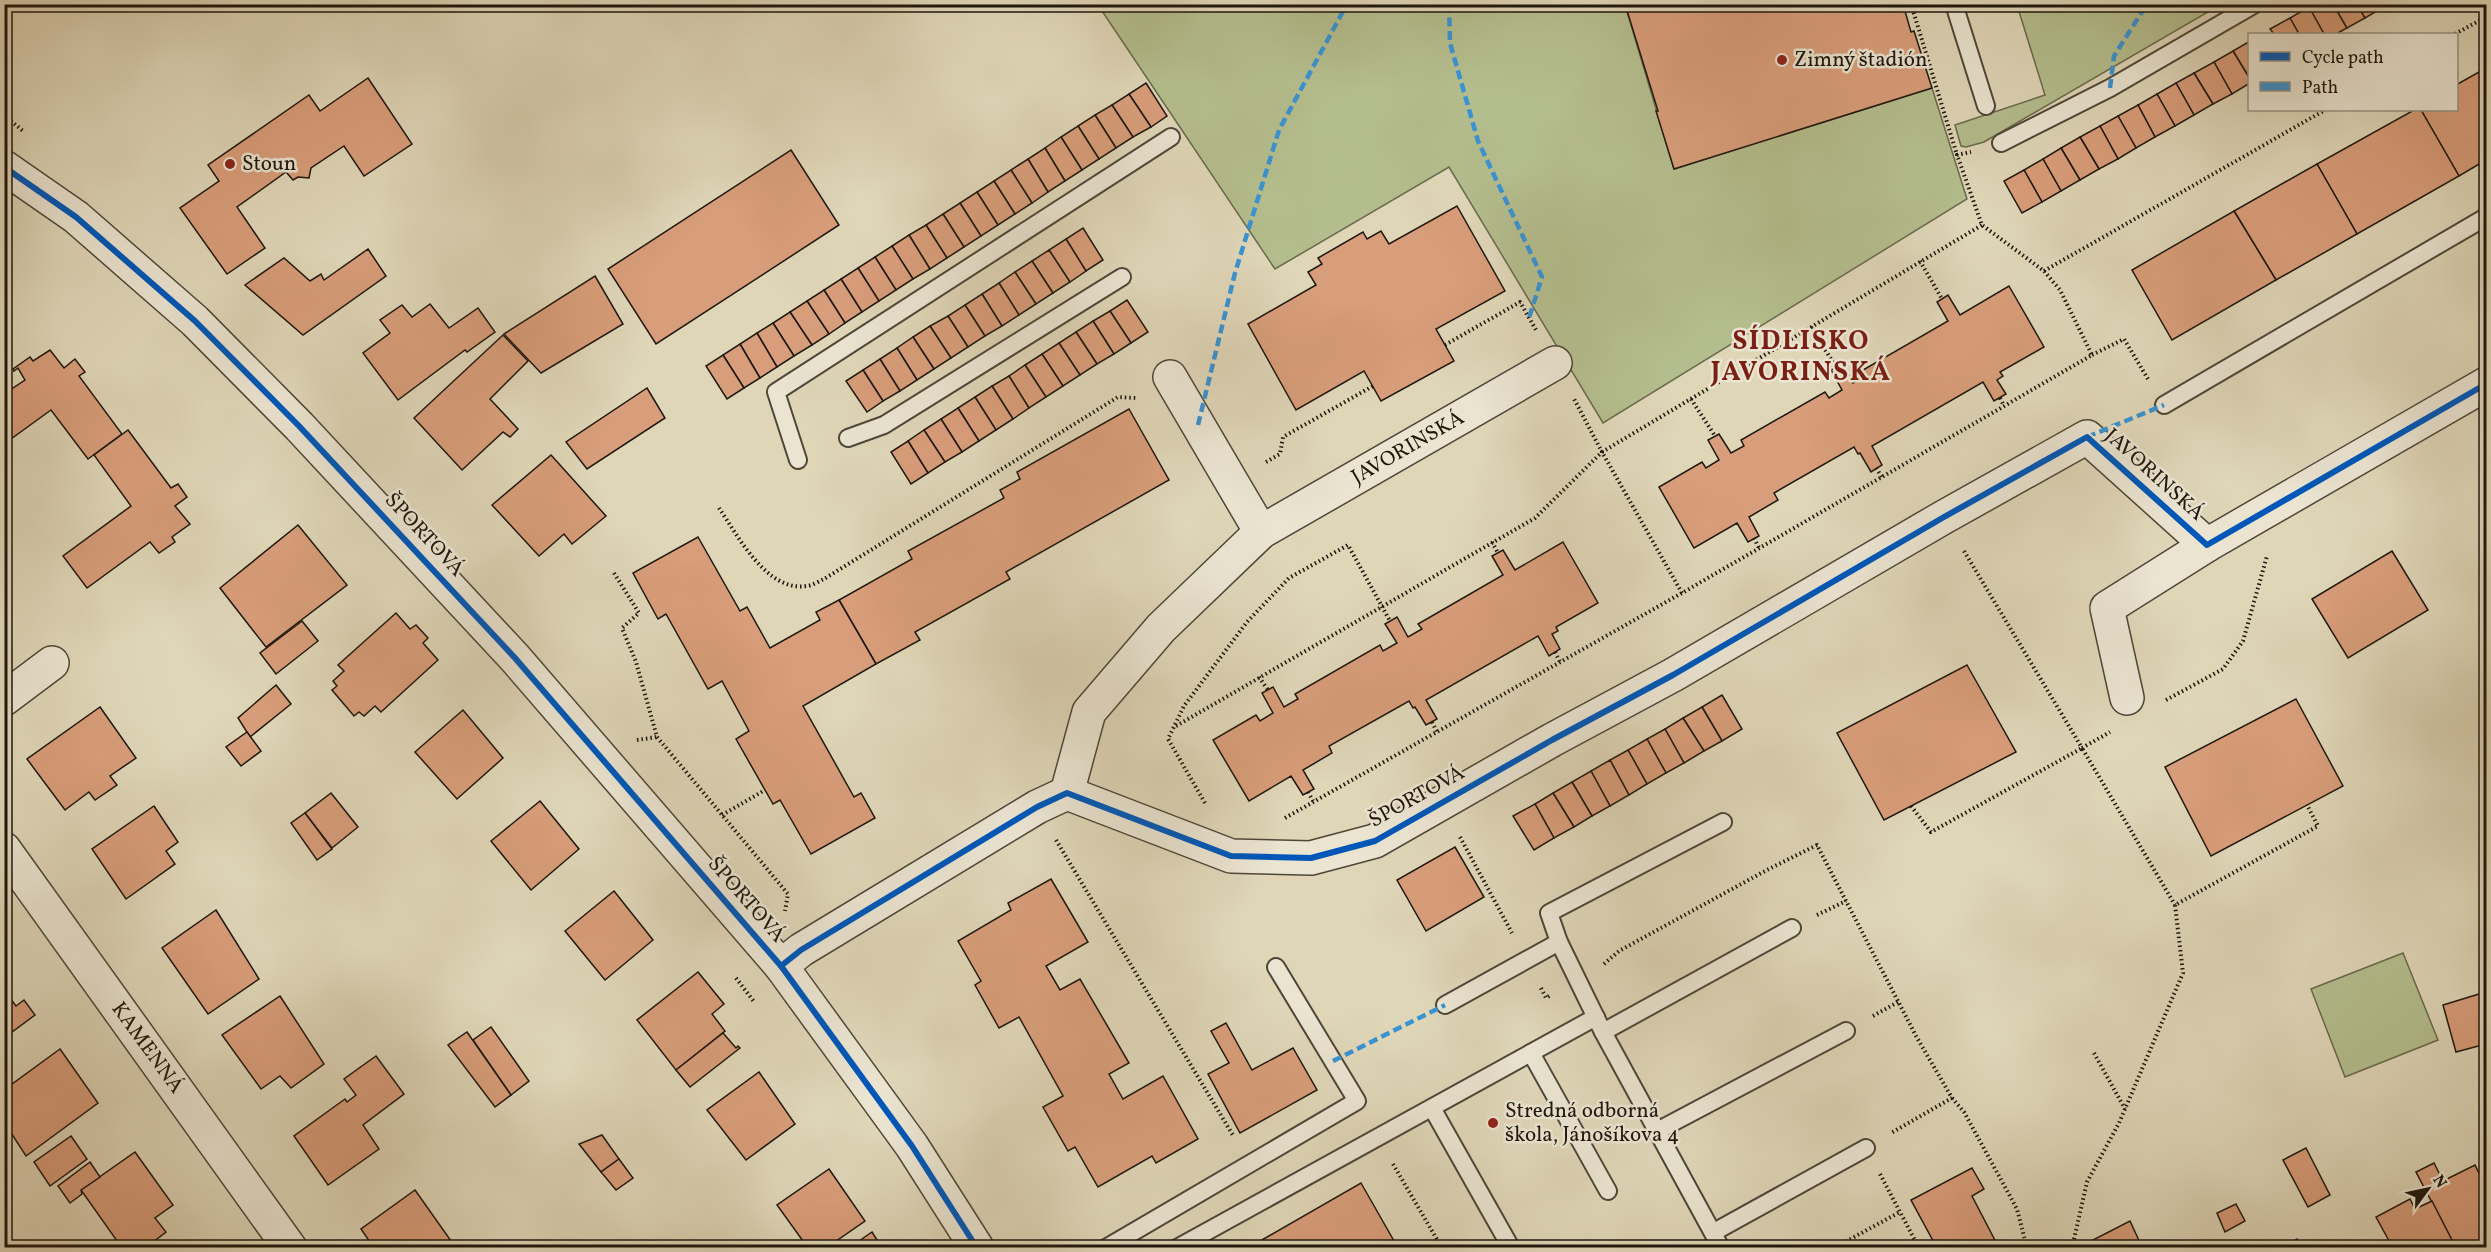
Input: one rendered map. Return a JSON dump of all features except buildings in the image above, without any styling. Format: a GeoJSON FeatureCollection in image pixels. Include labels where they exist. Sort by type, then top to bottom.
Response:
{"type":"FeatureCollection","features":[{"type":"Feature","properties":{"kind":"street","name":"ŠPORTOVÁ"},"geometry":{"type":"LineString","coordinates":[[4,167],[76,217],[195,321],[299,426],[791,958],[977,1248]]}},
{"type":"Feature","properties":{"kind":"street","name":"JAVORINSKÁ"},"geometry":{"type":"LineString","coordinates":[[1067,793],[1089,712],[1161,628],[1261,532],[1555,363]]}},
{"type":"Feature","properties":{"kind":"street"},"geometry":{"type":"LineString","coordinates":[[1171,379],[1261,532]]}},
{"type":"Feature","properties":{"kind":"street","name":"JAVORINSKÁ"},"geometry":{"type":"LineString","coordinates":[[2127,698],[2107,608],[2208,545],[2487,384]]}},
{"type":"Feature","properties":{"kind":"street","name":"JAVORINSKÁ"},"geometry":{"type":"LineString","coordinates":[[1673,675],[1944,517],[2087,437],[2208,545]]}},
{"type":"Feature","properties":{"kind":"street"},"geometry":{"type":"LineString","coordinates":[[4,699],[52,663]]}},
{"type":"Feature","properties":{"kind":"street","name":"ŠPORTOVÁ"},"geometry":{"type":"LineString","coordinates":[[791,958],[1037,807],[1067,793],[1231,856],[1311,858],[1375,842],[1552,740],[1673,675]]}},
{"type":"Feature","properties":{"kind":"street","name":"KAMENNÁ"},"geometry":{"type":"LineString","coordinates":[[4,849],[290,1248]]}},
{"type":"Feature","properties":{"kind":"lane"},"geometry":{"type":"LineString","coordinates":[[1954,4],[1986,105]]}},
{"type":"Feature","properties":{"kind":"lane"},"geometry":{"type":"LineString","coordinates":[[2001,143],[2110,88],[2255,4]]}},
{"type":"Feature","properties":{"kind":"lane"},"geometry":{"type":"LineString","coordinates":[[798,460],[776,392],[1171,138]]}},
{"type":"Feature","properties":{"kind":"lane"},"geometry":{"type":"LineString","coordinates":[[2164,405],[2487,217]]}},
{"type":"Feature","properties":{"kind":"lane"},"geometry":{"type":"LineString","coordinates":[[848,438],[884,425],[1122,277]]}},
{"type":"Feature","properties":{"kind":"lane"},"geometry":{"type":"LineString","coordinates":[[1723,822],[1550,914],[1559,942],[1600,1025],[1717,1240],[1866,1148]]}},
{"type":"Feature","properties":{"kind":"lane"},"geometry":{"type":"LineString","coordinates":[[1177,1248],[1531,1053],[1600,1025],[1792,928]]}},
{"type":"Feature","properties":{"kind":"lane"},"geometry":{"type":"LineString","coordinates":[[1445,1005],[1559,942]]}},
{"type":"Feature","properties":{"kind":"lane"},"geometry":{"type":"LineString","coordinates":[[1106,1248],[1357,1101],[1276,967]]}},
{"type":"Feature","properties":{"kind":"lane"},"geometry":{"type":"LineString","coordinates":[[1657,1131],[1846,1031]]}},
{"type":"Feature","properties":{"kind":"lane"},"geometry":{"type":"LineString","coordinates":[[1531,1053],[1608,1191]]}},
{"type":"Feature","properties":{"kind":"lane"},"geometry":{"type":"LineString","coordinates":[[1432,1108],[1510,1245]]}},
{"type":"Feature","properties":{"kind":"path"},"geometry":{"type":"LineString","coordinates":[[1911,4],[1982,225],[2044,271],[2060,290],[2092,355]]}},
{"type":"Feature","properties":{"kind":"path"},"geometry":{"type":"LineString","coordinates":[[2457,33],[2487,16]]}},
{"type":"Feature","properties":{"kind":"path"},"geometry":{"type":"LineString","coordinates":[[2044,271],[2323,111]]}},
{"type":"Feature","properties":{"kind":"path"},"geometry":{"type":"LineString","coordinates":[[1958,155],[2001,143]]}},
{"type":"Feature","properties":{"kind":"path"},"geometry":{"type":"LineString","coordinates":[[1173,727],[1535,518],[1602,452],[1982,225]]}},
{"type":"Feature","properties":{"kind":"path"},"geometry":{"type":"LineString","coordinates":[[1920,261],[1942,299]]}},
{"type":"Feature","properties":{"kind":"path"},"geometry":{"type":"LineString","coordinates":[[1445,345],[1520,302],[1682,593]]}},
{"type":"Feature","properties":{"kind":"path"},"geometry":{"type":"LineString","coordinates":[[1810,327],[1836,367]]}},
{"type":"Feature","properties":{"kind":"path"},"geometry":{"type":"LineString","coordinates":[[1276,823],[1682,593],[2092,355],[2124,339],[2164,405]]}},
{"type":"Feature","properties":{"kind":"path"},"geometry":{"type":"LineString","coordinates":[[719,508],[761,568],[789,585],[807,586],[824,579],[1118,397],[1143,399],[1171,379]]}},
{"type":"Feature","properties":{"kind":"path"},"geometry":{"type":"LineString","coordinates":[[1232,483],[1280,454],[1283,437],[1373,386]]}},
{"type":"Feature","properties":{"kind":"path"},"geometry":{"type":"LineString","coordinates":[[2000,398],[2004,406]]}},
{"type":"Feature","properties":{"kind":"path"},"geometry":{"type":"LineString","coordinates":[[1691,399],[1714,436]]}},
{"type":"Feature","properties":{"kind":"path"},"geometry":{"type":"LineString","coordinates":[[1876,468],[1881,477]]}},
{"type":"Feature","properties":{"kind":"path"},"geometry":{"type":"LineString","coordinates":[[1754,538],[1759,548]]}},
{"type":"Feature","properties":{"kind":"path"},"geometry":{"type":"LineString","coordinates":[[1492,542],[1498,553]]}},
{"type":"Feature","properties":{"kind":"path"},"geometry":{"type":"LineString","coordinates":[[1207,806],[1168,739],[1184,706],[1247,622],[1289,578],[1348,546],[1390,621]]}},
{"type":"Feature","properties":{"kind":"path"},"geometry":{"type":"LineString","coordinates":[[614,573],[639,613],[622,628],[636,662],[657,737],[788,894],[782,928],[791,958]]}},
{"type":"Feature","properties":{"kind":"path"},"geometry":{"type":"LineString","coordinates":[[1555,652],[1560,662]]}},
{"type":"Feature","properties":{"kind":"path"},"geometry":{"type":"LineString","coordinates":[[1259,677],[1268,690]]}},
{"type":"Feature","properties":{"kind":"path"},"geometry":{"type":"LineString","coordinates":[[1432,722],[1437,732]]}},
{"type":"Feature","properties":{"kind":"path"},"geometry":{"type":"LineString","coordinates":[[1911,806],[1931,832],[2082,748],[2175,905],[2183,973],[2125,1110],[2087,1182],[2072,1248]]}},
{"type":"Feature","properties":{"kind":"path"},"geometry":{"type":"LineString","coordinates":[[722,815],[765,790]]}},
{"type":"Feature","properties":{"kind":"path"},"geometry":{"type":"LineString","coordinates":[[1308,792],[1313,801]]}},
{"type":"Feature","properties":{"kind":"path"},"geometry":{"type":"LineString","coordinates":[[2175,905],[2318,826],[2307,805]]}},
{"type":"Feature","properties":{"kind":"path"},"geometry":{"type":"LineString","coordinates":[[1037,807],[1249,1164]]}},
{"type":"Feature","properties":{"kind":"path"},"geometry":{"type":"LineString","coordinates":[[734,976],[756,1003]]}},
{"type":"Feature","properties":{"kind":"path"},"geometry":{"type":"LineString","coordinates":[[2094,1053],[2125,1110]]}},
{"type":"Feature","properties":{"kind":"path"},"geometry":{"type":"LineString","coordinates":[[1952,1098],[1964,1112],[2018,1209],[2027,1248]]}},
{"type":"Feature","properties":{"kind":"path"},"geometry":{"type":"LineString","coordinates":[[1377,1138],[1442,1248]]}},
{"type":"Feature","properties":{"kind":"path"},"geometry":{"type":"LineString","coordinates":[[1866,1148],[1919,1248]]}},
{"type":"Feature","properties":{"kind":"path"},"geometry":{"type":"LineString","coordinates":[[1834,1248],[1900,1212]]}},
{"type":"Feature","properties":{"kind":"green space"},"geometry":{"type":"Polygon","coordinates":[[[1098,5],[1625,5],[1674,169],[1932,88],[1967,199],[1603,423],[1449,167],[1275,269],[1098,5]]]}},
{"type":"Feature","properties":{"kind":"green space"},"geometry":{"type":"Polygon","coordinates":[[[2017,5],[2220,5],[1984,142],[1966,147],[1961,146],[1955,125],[2045,95],[2017,5]]]}},
{"type":"Feature","properties":{"kind":"green space"},"geometry":{"type":"Polygon","coordinates":[[[2403,953],[2438,1040],[2345,1077],[2311,989],[2403,953]]]}},
{"type":"Feature","properties":{"kind":"marked path"},"geometry":{"type":"LineString","coordinates":[[1198,425],[1235,273],[1279,130],[1347,4]]}},
{"type":"Feature","properties":{"kind":"marked path"},"geometry":{"type":"LineString","coordinates":[[1449,4],[1450,43],[1478,141],[1542,277],[1529,318]]}},
{"type":"Feature","properties":{"kind":"marked path"},"geometry":{"type":"LineString","coordinates":[[2110,88],[2114,56],[2147,4]]}},
{"type":"Feature","properties":{"kind":"marked path"},"geometry":{"type":"LineString","coordinates":[[2087,437],[2164,405]]}},
{"type":"Feature","properties":{"kind":"marked path"},"geometry":{"type":"LineString","coordinates":[[1333,1061],[1445,1005]]}},
{"type":"Feature","properties":{"kind":"cycle path"},"geometry":{"type":"LineString","coordinates":[[4,167],[76,217],[195,321],[299,426],[515,658],[781,966],[912,1146],[977,1248]]}},
{"type":"Feature","properties":{"kind":"cycle path"},"geometry":{"type":"LineString","coordinates":[[781,966],[801,950],[1037,807],[1067,793],[1231,856],[1311,858],[1375,841],[1552,740],[1673,675],[1944,517],[2087,437],[2207,545],[2486,384]]}},
{"type":"Feature","properties":{"kind":"place","name":"Zimný štadión"},"geometry":{"type":"Point","coordinates":[1782,60]}},
{"type":"Feature","properties":{"kind":"place","name":"Stoun"},"geometry":{"type":"Point","coordinates":[230,164]}},
{"type":"Feature","properties":{"kind":"place","name":"Stredná odborná škola, Jánošíkova 4"},"geometry":{"type":"Point","coordinates":[1493,1123]}},
{"type":"Feature","properties":{"kind":"district","name":"SÍDLISKO JAVORINSKÁ"},"geometry":{"type":"Point","coordinates":[1801,358]}}]}
